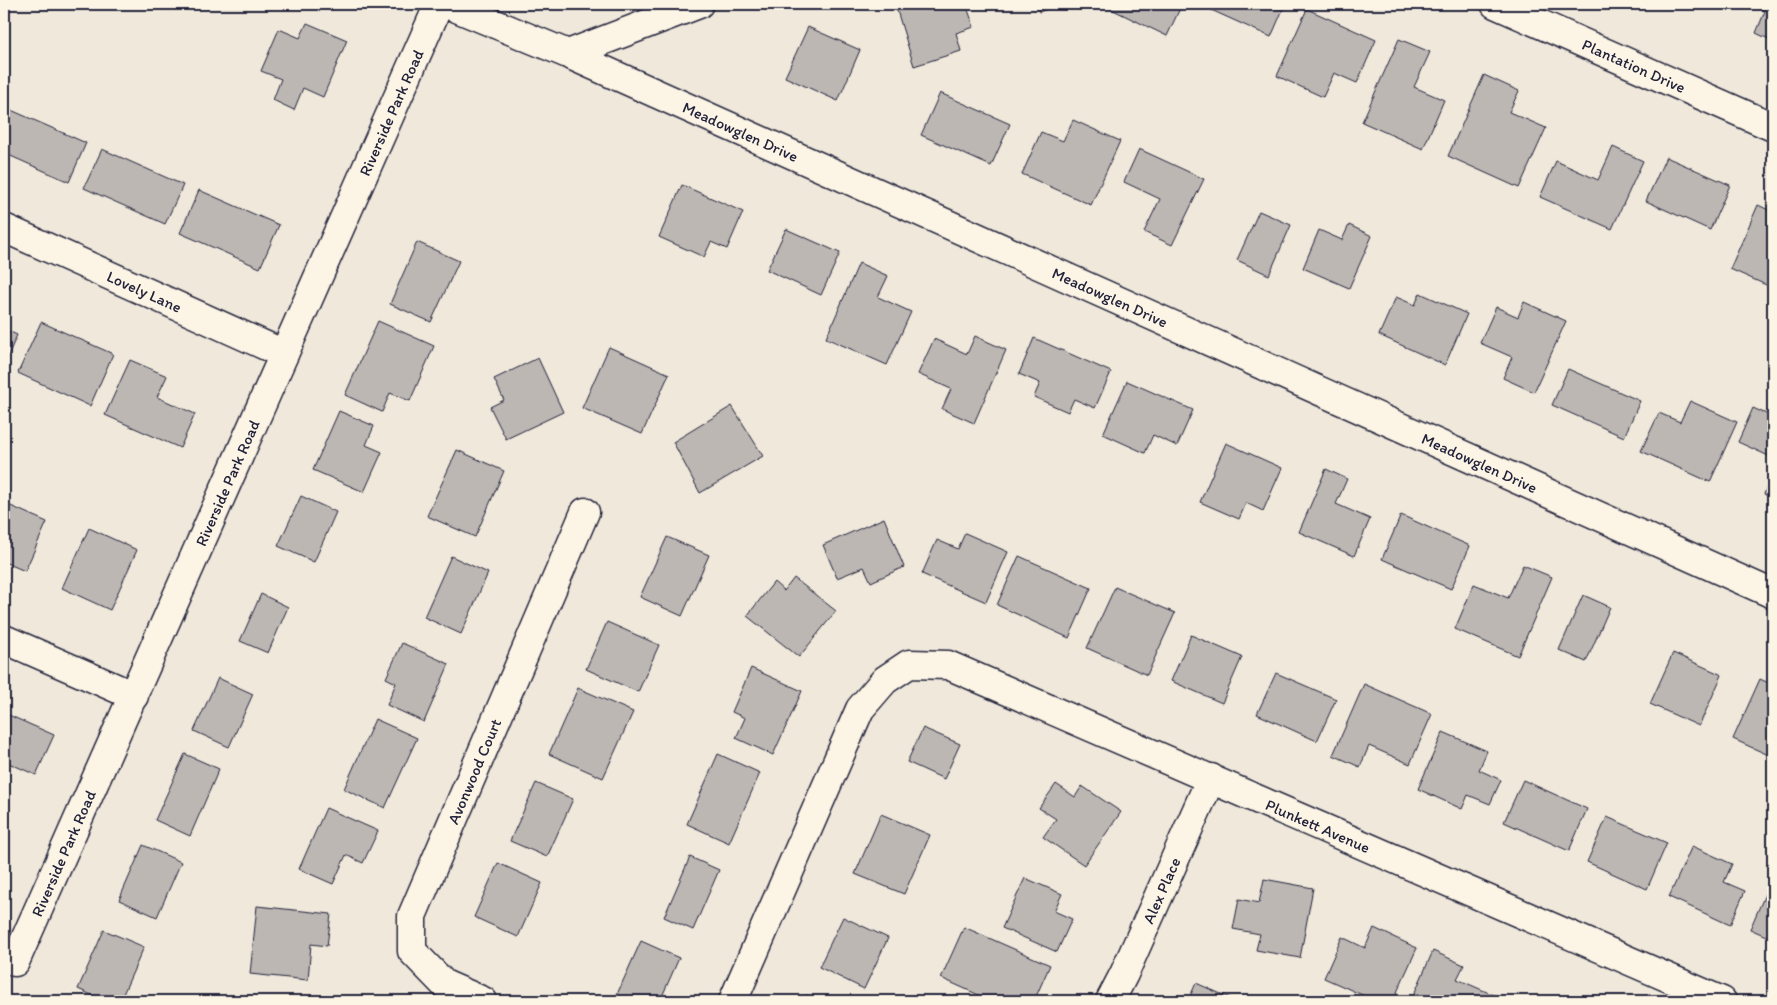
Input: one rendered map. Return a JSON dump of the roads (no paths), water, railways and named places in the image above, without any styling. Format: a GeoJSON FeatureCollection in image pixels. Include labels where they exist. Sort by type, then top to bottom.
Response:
{"type":"FeatureCollection","features":[{"type":"Feature","properties":{"kind":"street","name":"Riverside Park Road"},"geometry":{"type":"LineString","coordinates":[[15,962],[439,4]]}},
{"type":"Feature","properties":{"kind":"street","name":"Meadowglen Drive"},"geometry":{"type":"LineString","coordinates":[[447,4],[568,54],[1773,594]]}},
{"type":"Feature","properties":{"kind":"street"},"geometry":{"type":"LineString","coordinates":[[568,54],[699,4]]}},
{"type":"Feature","properties":{"kind":"street","name":"Plantation Drive"},"geometry":{"type":"LineString","coordinates":[[1494,4],[1773,127]]}},
{"type":"Feature","properties":{"kind":"street","name":"Lovely Lane"},"geometry":{"type":"LineString","coordinates":[[4,228],[284,354]]}},
{"type":"Feature","properties":{"kind":"street","name":"Avonwood Court"},"geometry":{"type":"LineString","coordinates":[[483,1001],[444,984],[412,951],[412,916],[585,512]]}},
{"type":"Feature","properties":{"kind":"street"},"geometry":{"type":"LineString","coordinates":[[4,639],[134,696]]}},
{"type":"Feature","properties":{"kind":"street","name":"Plunkett Avenue"},"geometry":{"type":"LineString","coordinates":[[733,1001],[860,709],[885,680],[909,664],[948,665],[1722,1001]]}},
{"type":"Feature","properties":{"kind":"street","name":"Alex Place"},"geometry":{"type":"LineString","coordinates":[[1110,1001],[1124,974],[1211,778]]}}]}
